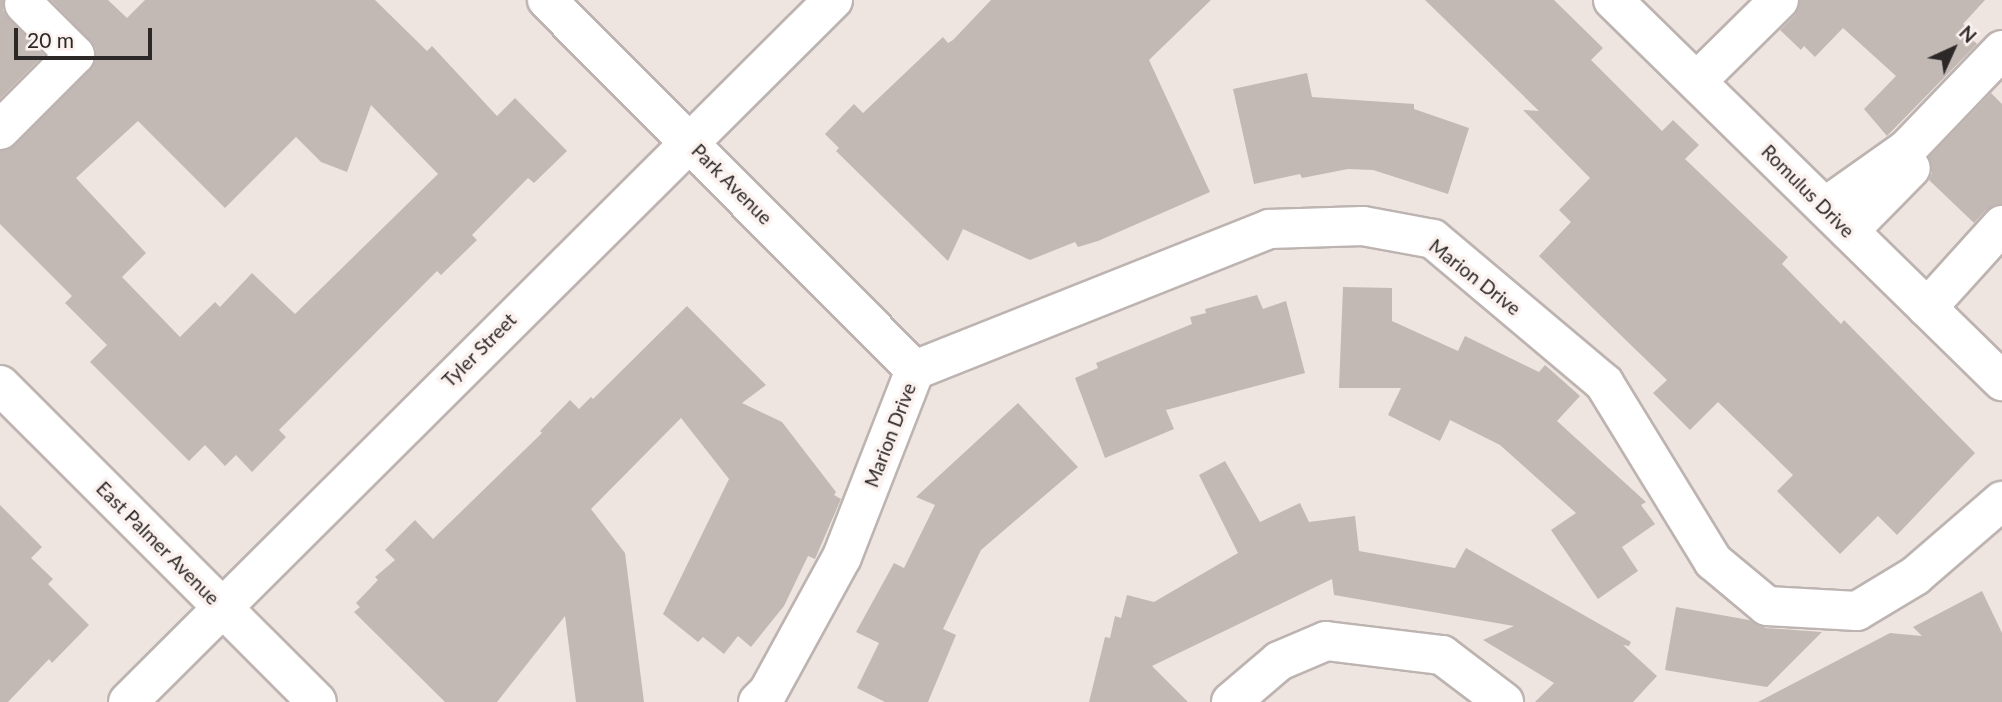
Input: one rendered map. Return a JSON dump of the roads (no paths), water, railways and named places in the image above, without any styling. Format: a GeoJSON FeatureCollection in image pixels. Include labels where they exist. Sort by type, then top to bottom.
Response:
{"type":"FeatureCollection","features":[{"type":"Feature","properties":{"kind":"street","name":"Park Avenue"},"geometry":{"type":"LineString","coordinates":[[547,0],[915,370]]}},
{"type":"Feature","properties":{"kind":"street","name":"Tyler Street"},"geometry":{"type":"LineString","coordinates":[[128,702],[221,606],[833,0]]}},
{"type":"Feature","properties":{"kind":"street","name":"Romulus Drive"},"geometry":{"type":"LineString","coordinates":[[1614,0],[2002,381]]}},
{"type":"Feature","properties":{"kind":"street"},"geometry":{"type":"LineString","coordinates":[[1697,81],[1779,0]]}},
{"type":"Feature","properties":{"kind":"street"},"geometry":{"type":"LineString","coordinates":[[0,130],[75,55],[24,4]]}},
{"type":"Feature","properties":{"kind":"street"},"geometry":{"type":"LineString","coordinates":[[1837,219],[2002,50]]}},
{"type":"Feature","properties":{"kind":"street"},"geometry":{"type":"LineString","coordinates":[[1837,219],[2002,79]]}},
{"type":"Feature","properties":{"kind":"street"},"geometry":{"type":"LineString","coordinates":[[1927,308],[2002,225]]}},
{"type":"Feature","properties":{"kind":"street","name":"Marion Drive"},"geometry":{"type":"LineString","coordinates":[[758,702],[768,692],[842,557],[915,370],[1269,229],[1363,226],[1433,239],[1604,383],[1713,561],[1767,606],[1857,611],[1915,576],[2002,500]]}},
{"type":"Feature","properties":{"kind":"street","name":"East Palmer Avenue"},"geometry":{"type":"LineString","coordinates":[[0,385],[317,702]]}},
{"type":"Feature","properties":{"kind":"street"},"geometry":{"type":"LineString","coordinates":[[1231,702],[1279,661],[1326,641],[1442,655],[1504,702]]}}]}
